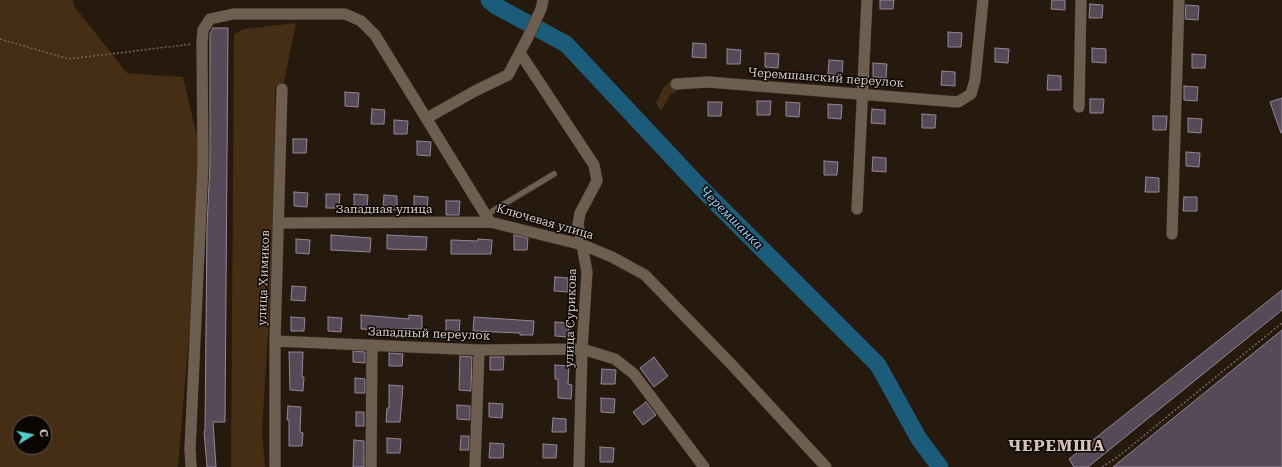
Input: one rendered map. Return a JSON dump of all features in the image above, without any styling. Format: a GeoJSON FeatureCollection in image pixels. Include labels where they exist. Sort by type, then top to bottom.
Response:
{"type":"FeatureCollection","features":[{"type":"Feature","properties":{"kind":"street"},"geometry":{"type":"LineString","coordinates":[[426,118],[508,74],[533,26],[543,0]]}},
{"type":"Feature","properties":{"kind":"street"},"geometry":{"type":"LineString","coordinates":[[856,209],[867,0]]}},
{"type":"Feature","properties":{"kind":"street","name":"Черемшанский переулок"},"geometry":{"type":"LineString","coordinates":[[676,84],[708,82],[958,102],[971,94],[975,80],[983,0]]}},
{"type":"Feature","properties":{"kind":"street"},"geometry":{"type":"LineString","coordinates":[[1079,107],[1081,0]]}},
{"type":"Feature","properties":{"kind":"street"},"geometry":{"type":"LineString","coordinates":[[1172,234],[1179,0]]}},
{"type":"Feature","properties":{"kind":"street","name":"Ключевая улица"},"geometry":{"type":"LineString","coordinates":[[202,43],[204,30],[210,18],[233,14],[345,14],[361,21],[375,35],[488,219],[583,245],[612,257],[645,275],[733,366],[826,467]]}},
{"type":"Feature","properties":{"kind":"street"},"geometry":{"type":"LineString","coordinates":[[191,467],[190,441],[203,164],[202,43]]}},
{"type":"Feature","properties":{"kind":"street","name":"улица Сурикова"},"geometry":{"type":"LineString","coordinates":[[520,53],[594,165],[597,181],[580,214],[578,224],[587,272],[582,349],[579,467]]}},
{"type":"Feature","properties":{"kind":"street","name":"улица Химиков"},"geometry":{"type":"LineString","coordinates":[[274,467],[275,341],[282,89]]}},
{"type":"Feature","properties":{"kind":"street","name":"Западная улица"},"geometry":{"type":"LineString","coordinates":[[279,223],[488,219]]}},
{"type":"Feature","properties":{"kind":"street","name":"Западный переулок"},"geometry":{"type":"LineString","coordinates":[[275,341],[479,350],[582,349],[615,359],[634,374],[704,467]]}},
{"type":"Feature","properties":{"kind":"street"},"geometry":{"type":"LineString","coordinates":[[370,467],[372,345]]}},
{"type":"Feature","properties":{"kind":"street"},"geometry":{"type":"LineString","coordinates":[[475,467],[479,350]]}},
{"type":"Feature","properties":{"kind":"lane"},"geometry":{"type":"LineString","coordinates":[[488,219],[554,174]]}},
{"type":"Feature","properties":{"kind":"path"},"geometry":{"type":"LineString","coordinates":[[0,38],[69,59],[202,43]]}},
{"type":"Feature","properties":{"kind":"path"},"geometry":{"type":"LineString","coordinates":[[1102,467],[1119,456],[1282,323]]}},
{"type":"Feature","properties":{"kind":"shaded area"},"geometry":{"type":"Polygon","coordinates":[[[0,0],[73,0],[74,6],[127,73],[183,77],[197,137],[201,192],[178,467],[0,467],[0,0]]]}},
{"type":"Feature","properties":{"kind":"shaded area"},"geometry":{"type":"Polygon","coordinates":[[[296,23],[284,82],[275,87],[274,238],[262,432],[265,467],[231,467],[234,34],[243,29],[296,23]]]}},
{"type":"Feature","properties":{"kind":"shaded area"},"geometry":{"type":"Polygon","coordinates":[[[689,77],[695,78],[686,86],[671,94],[661,111],[656,103],[664,87],[669,82],[689,77]]]}},
{"type":"Feature","properties":{"kind":"building"},"geometry":{"type":"Polygon","coordinates":[[[880,0],[894,0],[893,9],[880,9],[880,0]]]}},
{"type":"Feature","properties":{"kind":"building"},"geometry":{"type":"Polygon","coordinates":[[[1052,0],[1065,0],[1065,10],[1051,9],[1052,0]]]}},
{"type":"Feature","properties":{"kind":"building"},"geometry":{"type":"Polygon","coordinates":[[[1090,4],[1103,5],[1102,18],[1089,18],[1090,4]]]}},
{"type":"Feature","properties":{"kind":"building"},"geometry":{"type":"Polygon","coordinates":[[[1186,5],[1199,6],[1198,20],[1185,19],[1186,5]]]}},
{"type":"Feature","properties":{"kind":"building"},"geometry":{"type":"Polygon","coordinates":[[[213,28],[228,28],[225,422],[213,422],[216,467],[207,467],[204,431],[207,226],[210,164],[210,34],[213,28]]]}},
{"type":"Feature","properties":{"kind":"building"},"geometry":{"type":"Polygon","coordinates":[[[948,32],[962,33],[961,47],[948,47],[948,32]]]}},
{"type":"Feature","properties":{"kind":"building"},"geometry":{"type":"Polygon","coordinates":[[[693,43],[706,44],[706,58],[692,57],[693,43]]]}},
{"type":"Feature","properties":{"kind":"building"},"geometry":{"type":"Polygon","coordinates":[[[995,48],[1009,49],[1008,63],[995,62],[995,48]]]}},
{"type":"Feature","properties":{"kind":"building"},"geometry":{"type":"Polygon","coordinates":[[[1092,48],[1106,49],[1106,63],[1092,62],[1092,48]]]}},
{"type":"Feature","properties":{"kind":"building"},"geometry":{"type":"Polygon","coordinates":[[[727,49],[741,50],[740,64],[727,64],[727,49]]]}},
{"type":"Feature","properties":{"kind":"building"},"geometry":{"type":"Polygon","coordinates":[[[765,53],[779,54],[778,68],[765,67],[765,53]]]}},
{"type":"Feature","properties":{"kind":"building"},"geometry":{"type":"Polygon","coordinates":[[[1192,54],[1206,55],[1205,68],[1192,68],[1192,54]]]}},
{"type":"Feature","properties":{"kind":"building"},"geometry":{"type":"Polygon","coordinates":[[[829,60],[843,61],[842,75],[828,74],[829,60]]]}},
{"type":"Feature","properties":{"kind":"building"},"geometry":{"type":"Polygon","coordinates":[[[873,63],[887,64],[886,78],[873,77],[873,63]]]}},
{"type":"Feature","properties":{"kind":"building"},"geometry":{"type":"Polygon","coordinates":[[[942,71],[955,72],[955,86],[941,85],[942,71]]]}},
{"type":"Feature","properties":{"kind":"building"},"geometry":{"type":"Polygon","coordinates":[[[1048,75],[1061,76],[1061,90],[1047,90],[1048,75]]]}},
{"type":"Feature","properties":{"kind":"building"},"geometry":{"type":"Polygon","coordinates":[[[1184,86],[1198,87],[1197,101],[1184,100],[1184,86]]]}},
{"type":"Feature","properties":{"kind":"building"},"geometry":{"type":"Polygon","coordinates":[[[345,92],[359,93],[358,107],[345,106],[345,92]]]}},
{"type":"Feature","properties":{"kind":"building"},"geometry":{"type":"Polygon","coordinates":[[[1282,98],[1282,133],[1281,133],[1270,102],[1282,98]]]}},
{"type":"Feature","properties":{"kind":"building"},"geometry":{"type":"Polygon","coordinates":[[[1090,99],[1104,99],[1103,113],[1090,113],[1090,99]]]}},
{"type":"Feature","properties":{"kind":"building"},"geometry":{"type":"Polygon","coordinates":[[[757,101],[771,101],[770,115],[757,115],[757,101]]]}},
{"type":"Feature","properties":{"kind":"building"},"geometry":{"type":"Polygon","coordinates":[[[708,102],[722,102],[721,116],[708,116],[708,102]]]}},
{"type":"Feature","properties":{"kind":"building"},"geometry":{"type":"Polygon","coordinates":[[[786,102],[800,103],[799,117],[786,116],[786,102]]]}},
{"type":"Feature","properties":{"kind":"building"},"geometry":{"type":"Polygon","coordinates":[[[828,104],[842,105],[841,119],[828,118],[828,104]]]}},
{"type":"Feature","properties":{"kind":"building"},"geometry":{"type":"Polygon","coordinates":[[[372,109],[385,110],[384,124],[371,124],[372,109]]]}},
{"type":"Feature","properties":{"kind":"building"},"geometry":{"type":"Polygon","coordinates":[[[872,109],[885,110],[885,124],[871,123],[872,109]]]}},
{"type":"Feature","properties":{"kind":"building"},"geometry":{"type":"Polygon","coordinates":[[[922,114],[936,115],[935,128],[922,128],[922,114]]]}},
{"type":"Feature","properties":{"kind":"building"},"geometry":{"type":"Polygon","coordinates":[[[1153,116],[1167,116],[1166,130],[1153,130],[1153,116]]]}},
{"type":"Feature","properties":{"kind":"building"},"geometry":{"type":"Polygon","coordinates":[[[1188,118],[1202,119],[1201,133],[1188,132],[1188,118]]]}},
{"type":"Feature","properties":{"kind":"building"},"geometry":{"type":"Polygon","coordinates":[[[394,120],[408,121],[407,134],[394,134],[394,120]]]}},
{"type":"Feature","properties":{"kind":"building"},"geometry":{"type":"Polygon","coordinates":[[[293,139],[307,139],[306,153],[293,153],[293,139]]]}},
{"type":"Feature","properties":{"kind":"building"},"geometry":{"type":"Polygon","coordinates":[[[417,141],[431,142],[430,156],[417,155],[417,141]]]}},
{"type":"Feature","properties":{"kind":"building"},"geometry":{"type":"Polygon","coordinates":[[[1186,152],[1200,153],[1199,167],[1186,166],[1186,152]]]}},
{"type":"Feature","properties":{"kind":"building"},"geometry":{"type":"Polygon","coordinates":[[[873,157],[886,158],[886,172],[872,171],[873,157]]]}},
{"type":"Feature","properties":{"kind":"building"},"geometry":{"type":"Polygon","coordinates":[[[824,161],[838,162],[837,175],[824,175],[824,161]]]}},
{"type":"Feature","properties":{"kind":"building"},"geometry":{"type":"Polygon","coordinates":[[[1146,177],[1159,178],[1159,192],[1145,192],[1146,177]]]}},
{"type":"Feature","properties":{"kind":"building"},"geometry":{"type":"Polygon","coordinates":[[[294,192],[308,193],[307,207],[294,206],[294,192]]]}},
{"type":"Feature","properties":{"kind":"building"},"geometry":{"type":"Polygon","coordinates":[[[326,194],[340,194],[339,208],[326,208],[326,194]]]}},
{"type":"Feature","properties":{"kind":"building"},"geometry":{"type":"Polygon","coordinates":[[[354,194],[368,195],[367,208],[354,208],[354,194]]]}},
{"type":"Feature","properties":{"kind":"building"},"geometry":{"type":"Polygon","coordinates":[[[384,195],[397,196],[397,210],[383,209],[384,195]]]}},
{"type":"Feature","properties":{"kind":"building"},"geometry":{"type":"Polygon","coordinates":[[[414,196],[428,197],[427,211],[414,211],[414,196]]]}},
{"type":"Feature","properties":{"kind":"building"},"geometry":{"type":"Polygon","coordinates":[[[1184,197],[1197,197],[1197,211],[1183,211],[1184,197]]]}},
{"type":"Feature","properties":{"kind":"building"},"geometry":{"type":"Polygon","coordinates":[[[446,201],[460,201],[459,215],[446,215],[446,201]]]}},
{"type":"Feature","properties":{"kind":"building"},"geometry":{"type":"Polygon","coordinates":[[[331,235],[371,238],[370,252],[331,250],[331,235]]]}},
{"type":"Feature","properties":{"kind":"building"},"geometry":{"type":"Polygon","coordinates":[[[387,235],[427,237],[426,250],[387,249],[387,235]]]}},
{"type":"Feature","properties":{"kind":"building"},"geometry":{"type":"Polygon","coordinates":[[[514,235],[528,238],[527,250],[514,250],[514,235]]]}},
{"type":"Feature","properties":{"kind":"building"},"geometry":{"type":"Polygon","coordinates":[[[296,239],[310,240],[309,254],[296,253],[296,239]]]}},
{"type":"Feature","properties":{"kind":"building"},"geometry":{"type":"Polygon","coordinates":[[[478,239],[492,240],[491,254],[451,254],[451,240],[478,241],[478,239]]]}},
{"type":"Feature","properties":{"kind":"building"},"geometry":{"type":"Polygon","coordinates":[[[555,277],[568,278],[568,292],[554,291],[555,277]]]}},
{"type":"Feature","properties":{"kind":"building"},"geometry":{"type":"Polygon","coordinates":[[[292,286],[306,287],[305,301],[291,300],[292,286]]]}},
{"type":"Feature","properties":{"kind":"building"},"geometry":{"type":"Polygon","coordinates":[[[1282,290],[1282,310],[1088,467],[1074,467],[1069,459],[1282,290]]]}},
{"type":"Feature","properties":{"kind":"building"},"geometry":{"type":"Polygon","coordinates":[[[361,315],[409,319],[409,315],[422,316],[422,329],[397,329],[396,332],[383,332],[383,330],[361,329],[361,315]]]}},
{"type":"Feature","properties":{"kind":"building"},"geometry":{"type":"Polygon","coordinates":[[[291,317],[305,318],[304,331],[291,331],[291,317]]]}},
{"type":"Feature","properties":{"kind":"building"},"geometry":{"type":"Polygon","coordinates":[[[328,317],[342,318],[341,332],[328,331],[328,317]]]}},
{"type":"Feature","properties":{"kind":"building"},"geometry":{"type":"Polygon","coordinates":[[[474,317],[534,321],[533,335],[473,331],[474,317]]]}},
{"type":"Feature","properties":{"kind":"building"},"geometry":{"type":"Polygon","coordinates":[[[446,320],[460,320],[459,334],[446,334],[446,320]]]}},
{"type":"Feature","properties":{"kind":"building"},"geometry":{"type":"Polygon","coordinates":[[[555,322],[569,323],[568,337],[555,336],[555,322]]]}},
{"type":"Feature","properties":{"kind":"building"},"geometry":{"type":"Polygon","coordinates":[[[1282,330],[1282,467],[1113,467],[1282,330]]]}},
{"type":"Feature","properties":{"kind":"building"},"geometry":{"type":"Polygon","coordinates":[[[353,351],[365,352],[365,363],[353,362],[353,351]]]}},
{"type":"Feature","properties":{"kind":"building"},"geometry":{"type":"Polygon","coordinates":[[[289,352],[303,352],[303,391],[290,390],[289,352]]]}},
{"type":"Feature","properties":{"kind":"building"},"geometry":{"type":"Polygon","coordinates":[[[389,353],[403,354],[402,366],[389,366],[389,353]]]}},
{"type":"Feature","properties":{"kind":"building"},"geometry":{"type":"Polygon","coordinates":[[[460,356],[472,357],[471,391],[459,390],[460,356]]]}},
{"type":"Feature","properties":{"kind":"building"},"geometry":{"type":"Polygon","coordinates":[[[490,357],[504,357],[503,370],[490,370],[490,357]]]}},
{"type":"Feature","properties":{"kind":"building"},"geometry":{"type":"Polygon","coordinates":[[[654,357],[668,376],[654,387],[640,368],[654,357]]]}},
{"type":"Feature","properties":{"kind":"building"},"geometry":{"type":"Polygon","coordinates":[[[555,365],[569,366],[568,384],[572,385],[571,399],[558,398],[558,379],[555,379],[555,365]]]}},
{"type":"Feature","properties":{"kind":"building"},"geometry":{"type":"Polygon","coordinates":[[[602,369],[616,370],[615,384],[601,384],[602,369]]]}},
{"type":"Feature","properties":{"kind":"building"},"geometry":{"type":"Polygon","coordinates":[[[355,378],[365,379],[365,393],[355,393],[355,378]]]}},
{"type":"Feature","properties":{"kind":"building"},"geometry":{"type":"Polygon","coordinates":[[[389,385],[403,386],[400,422],[386,422],[387,408],[389,408],[389,385]]]}},
{"type":"Feature","properties":{"kind":"building"},"geometry":{"type":"Polygon","coordinates":[[[601,398],[615,399],[614,413],[601,412],[601,398]]]}},
{"type":"Feature","properties":{"kind":"building"},"geometry":{"type":"Polygon","coordinates":[[[646,402],[656,415],[643,425],[633,412],[646,402]]]}},
{"type":"Feature","properties":{"kind":"building"},"geometry":{"type":"Polygon","coordinates":[[[489,403],[503,404],[502,418],[489,417],[489,403]]]}},
{"type":"Feature","properties":{"kind":"building"},"geometry":{"type":"Polygon","coordinates":[[[457,405],[470,406],[470,420],[457,419],[457,405]]]}},
{"type":"Feature","properties":{"kind":"building"},"geometry":{"type":"Polygon","coordinates":[[[288,406],[301,407],[300,432],[303,433],[302,446],[289,446],[289,420],[287,420],[288,406]]]}},
{"type":"Feature","properties":{"kind":"building"},"geometry":{"type":"Polygon","coordinates":[[[356,412],[364,412],[364,426],[356,426],[356,412]]]}},
{"type":"Feature","properties":{"kind":"building"},"geometry":{"type":"Polygon","coordinates":[[[553,418],[566,419],[566,432],[552,432],[553,418]]]}},
{"type":"Feature","properties":{"kind":"building"},"geometry":{"type":"Polygon","coordinates":[[[461,436],[469,436],[469,450],[460,450],[461,436]]]}},
{"type":"Feature","properties":{"kind":"building"},"geometry":{"type":"Polygon","coordinates":[[[387,438],[401,439],[400,453],[387,453],[387,438]]]}},
{"type":"Feature","properties":{"kind":"building"},"geometry":{"type":"Polygon","coordinates":[[[354,440],[364,441],[364,467],[353,467],[354,440]]]}},
{"type":"Feature","properties":{"kind":"building"},"geometry":{"type":"Polygon","coordinates":[[[490,443],[504,444],[503,458],[489,458],[490,443]]]}},
{"type":"Feature","properties":{"kind":"building"},"geometry":{"type":"Polygon","coordinates":[[[543,444],[557,445],[556,458],[543,458],[543,444]]]}},
{"type":"Feature","properties":{"kind":"building"},"geometry":{"type":"Polygon","coordinates":[[[600,447],[614,448],[613,462],[600,462],[600,447]]]}},
{"type":"Feature","properties":{"kind":"waterway","name":"Черемшанка"},"geometry":{"type":"LineString","coordinates":[[489,0],[496,6],[566,44],[701,188],[878,365],[919,439],[940,467]]}},
{"type":"Feature","properties":{"kind":"district","name":"ЧЕРЕМША"},"geometry":{"type":"Point","coordinates":[1057,446]}}]}
